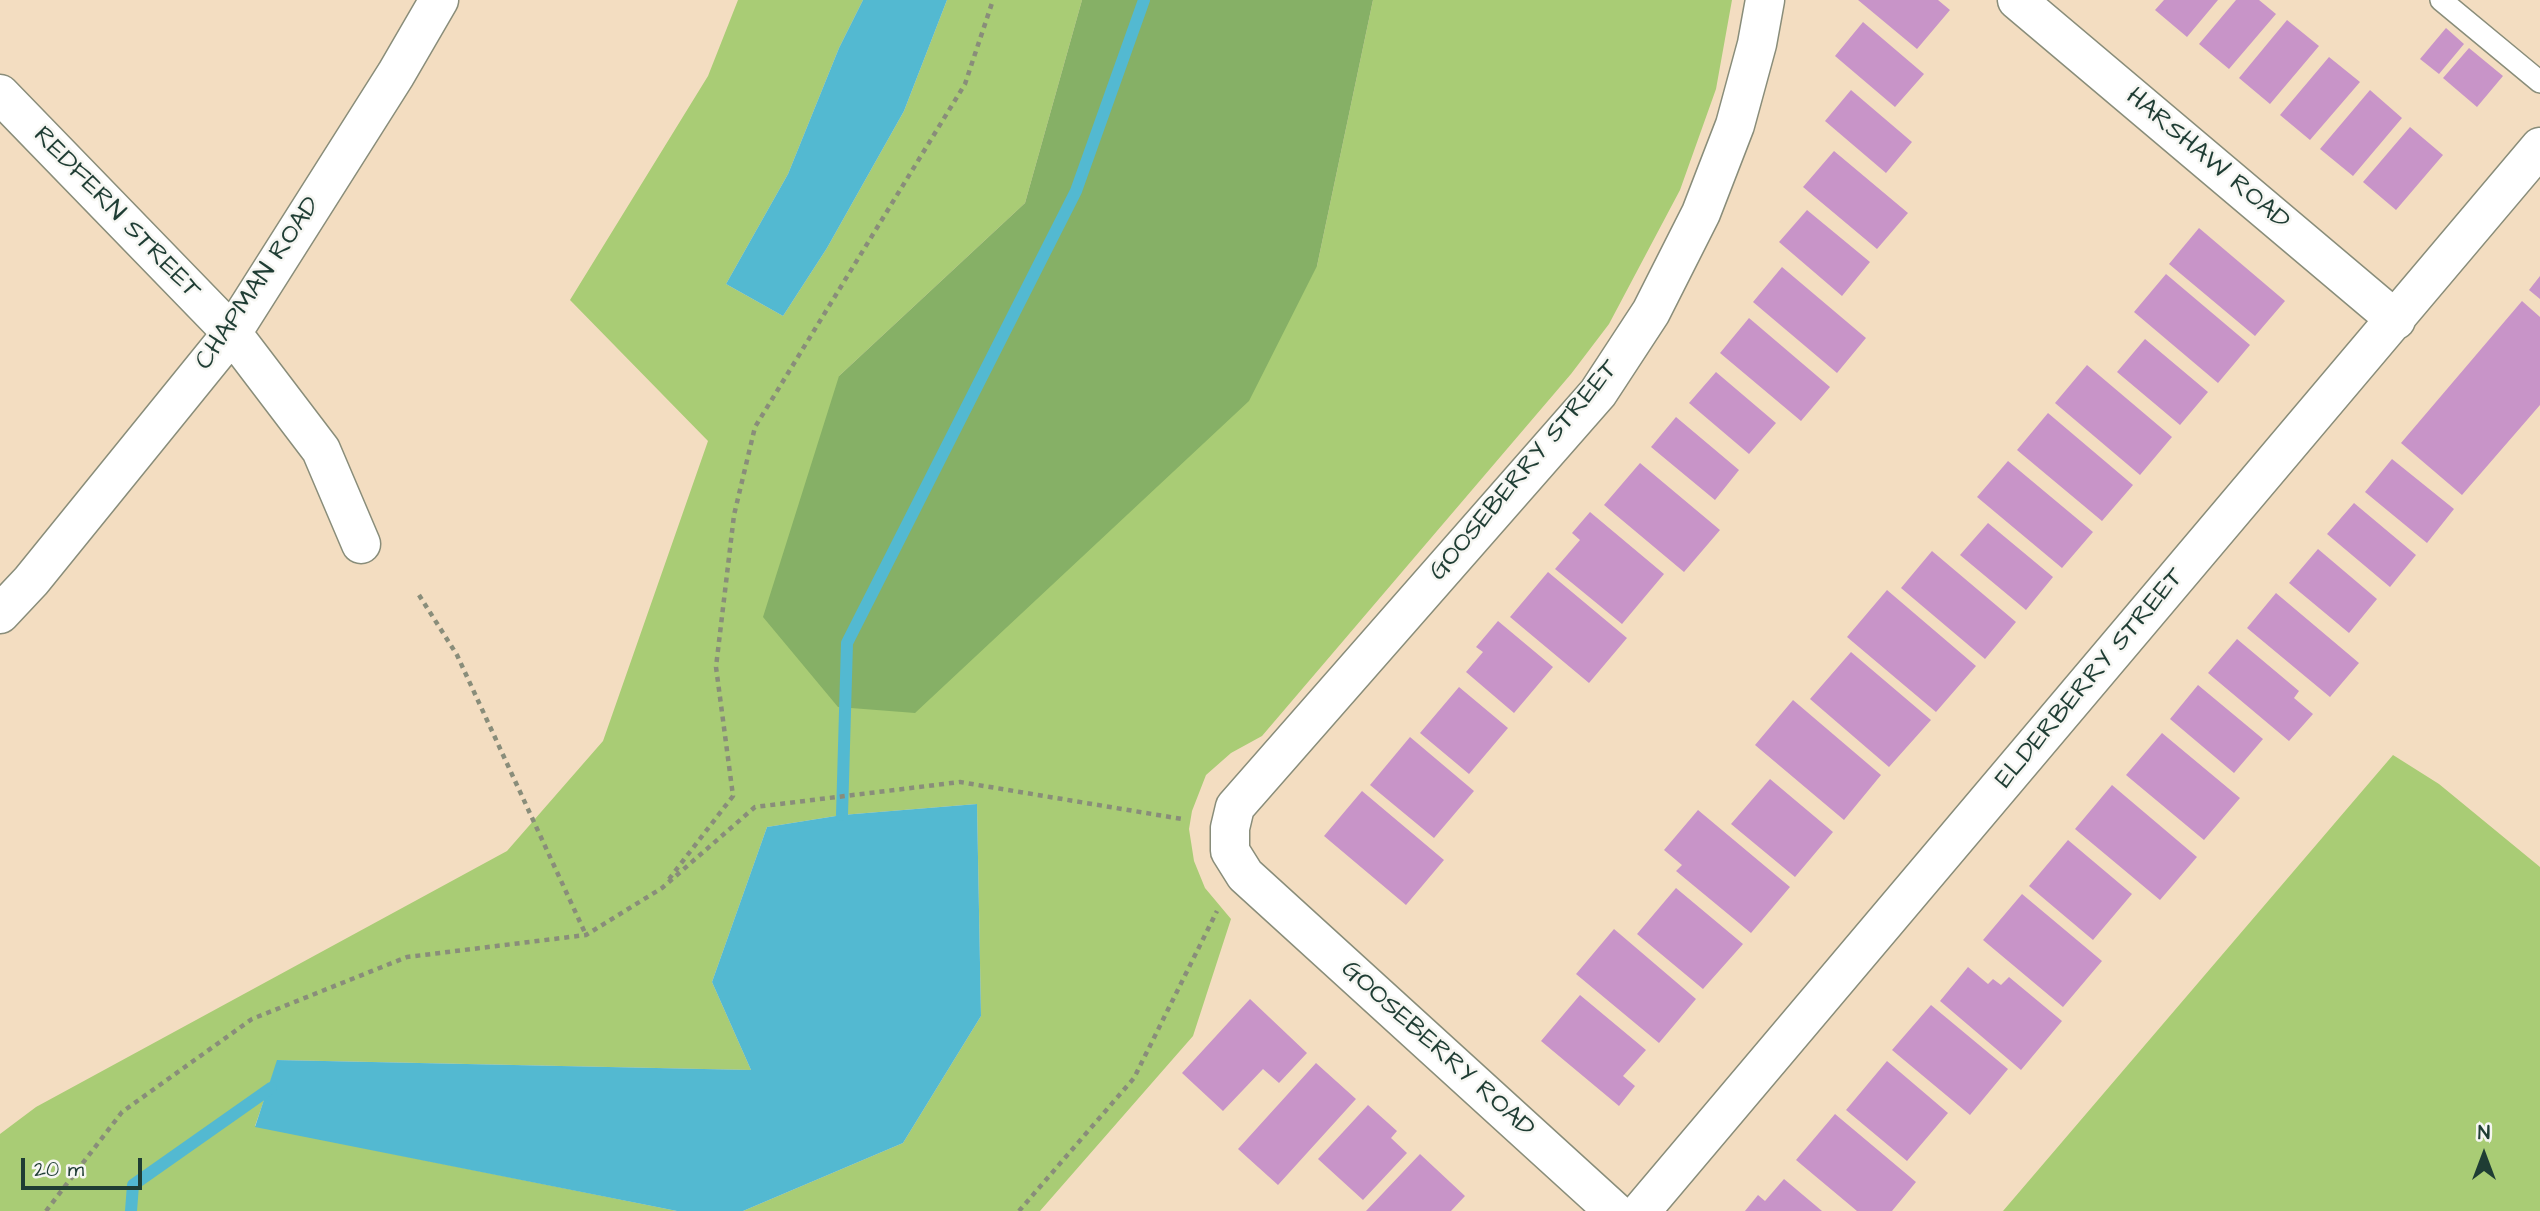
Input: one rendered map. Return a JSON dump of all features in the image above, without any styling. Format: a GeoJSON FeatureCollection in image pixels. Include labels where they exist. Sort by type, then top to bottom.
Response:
{"type":"FeatureCollection","features":[{"type":"Feature","properties":{"kind":"street","name":"CHAPMAN ROAD"},"geometry":{"type":"LineString","coordinates":[[0,614],[31,581],[232,333],[396,74],[439,0]]}},
{"type":"Feature","properties":{"kind":"street","name":"GOOSEBERRY STREET"},"geometry":{"type":"LineString","coordinates":[[1260,889],[1245,875],[1230,851],[1230,828],[1235,807],[1598,393],[1651,313],[1701,213],[1735,125],[1758,44],[1765,0]]}},
{"type":"Feature","properties":{"kind":"street","name":"HARSHAW ROAD"},"geometry":{"type":"LineString","coordinates":[[2017,0],[2396,320]]}},
{"type":"Feature","properties":{"kind":"street","name":"REDFERN STREET"},"geometry":{"type":"LineString","coordinates":[[0,94],[232,333],[321,450],[361,544]]}},
{"type":"Feature","properties":{"kind":"street","name":"ELDERBERRY STREET"},"geometry":{"type":"LineString","coordinates":[[1642,1211],[2540,147]]}},
{"type":"Feature","properties":{"kind":"street","name":"GOOSEBERRY ROAD"},"geometry":{"type":"LineString","coordinates":[[1260,889],[1614,1211]]}},
{"type":"Feature","properties":{"kind":"lane"},"geometry":{"type":"LineString","coordinates":[[2441,0],[2540,82]]}},
{"type":"Feature","properties":{"kind":"path"},"geometry":{"type":"LineString","coordinates":[[662,888],[733,796],[716,667],[734,515],[755,427],[965,84],[993,0]]}},
{"type":"Feature","properties":{"kind":"path"},"geometry":{"type":"LineString","coordinates":[[419,595],[457,655],[586,935]]}},
{"type":"Feature","properties":{"kind":"path"},"geometry":{"type":"LineString","coordinates":[[46,1211],[122,1112],[252,1019],[407,957],[586,935],[662,888],[755,807],[960,782],[1182,819]]}},
{"type":"Feature","properties":{"kind":"path"},"geometry":{"type":"LineString","coordinates":[[1019,1211],[1134,1078],[1217,911]]}},
{"type":"Feature","properties":{"kind":"green space"},"geometry":{"type":"Polygon","coordinates":[[[738,0],[863,0],[839,48],[788,174],[726,284],[783,316],[827,248],[904,111],[947,0],[1082,0],[1025,203],[839,376],[1317,266],[1373,0],[1732,0],[1716,89],[1680,190],[1609,324],[1571,374],[1262,736],[1231,753],[1206,775],[1192,811],[1189,829],[1194,861],[1205,888],[1231,919],[1193,1036],[1040,1211],[743,1211],[903,1143],[981,1016],[977,804],[842,815],[767,827],[712,982],[751,1070],[278,1060],[255,1126],[677,1211],[0,1211],[0,1134],[36,1107],[507,851],[603,741],[708,441],[570,300],[708,76],[738,0]]]}},
{"type":"Feature","properties":{"kind":"green space"},"geometry":{"type":"Polygon","coordinates":[[[1082,0],[1373,0],[1317,266],[1249,401],[915,713],[838,707],[763,617],[839,376],[1025,203],[1082,0]]]}},
{"type":"Feature","properties":{"kind":"green space"},"geometry":{"type":"Polygon","coordinates":[[[2393,755],[2439,784],[2540,867],[2540,1211],[2003,1211],[2393,755]]]}},
{"type":"Feature","properties":{"kind":"water"},"geometry":{"type":"Polygon","coordinates":[[[863,0],[947,0],[904,111],[827,248],[783,316],[726,284],[788,174],[839,48],[863,0]]]}},
{"type":"Feature","properties":{"kind":"water"},"geometry":{"type":"Polygon","coordinates":[[[977,804],[981,1016],[903,1143],[743,1211],[677,1211],[255,1127],[277,1060],[751,1070],[712,982],[767,827],[842,815],[977,804]]]}},
{"type":"Feature","properties":{"kind":"building"},"geometry":{"type":"Polygon","coordinates":[[[1858,0],[1938,0],[1950,10],[1917,49],[1858,0]]]}},
{"type":"Feature","properties":{"kind":"building"},"geometry":{"type":"Polygon","coordinates":[[[2164,0],[2218,0],[2187,37],[2155,10],[2164,0]]]}},
{"type":"Feature","properties":{"kind":"building"},"geometry":{"type":"Polygon","coordinates":[[[2236,0],[2259,0],[2276,14],[2229,69],[2199,44],[2236,0]]]}},
{"type":"Feature","properties":{"kind":"building"},"geometry":{"type":"Polygon","coordinates":[[[2287,20],[2319,46],[2270,104],[2239,78],[2287,20]]]}},
{"type":"Feature","properties":{"kind":"building"},"geometry":{"type":"Polygon","coordinates":[[[1863,22],[1924,74],[1895,107],[1835,56],[1863,22]]]}},
{"type":"Feature","properties":{"kind":"building"},"geometry":{"type":"Polygon","coordinates":[[[2446,28],[2464,44],[2439,74],[2420,59],[2446,28]]]}},
{"type":"Feature","properties":{"kind":"building"},"geometry":{"type":"Polygon","coordinates":[[[2469,48],[2503,76],[2477,107],[2443,78],[2469,48]]]}},
{"type":"Feature","properties":{"kind":"building"},"geometry":{"type":"Polygon","coordinates":[[[2329,57],[2360,82],[2310,140],[2280,115],[2329,57]]]}},
{"type":"Feature","properties":{"kind":"building"},"geometry":{"type":"Polygon","coordinates":[[[1851,90],[1912,142],[1886,173],[1825,121],[1851,90]]]}},
{"type":"Feature","properties":{"kind":"building"},"geometry":{"type":"Polygon","coordinates":[[[2370,90],[2402,118],[2353,176],[2320,149],[2370,90]]]}},
{"type":"Feature","properties":{"kind":"building"},"geometry":{"type":"Polygon","coordinates":[[[2410,127],[2443,155],[2396,210],[2363,182],[2410,127]]]}},
{"type":"Feature","properties":{"kind":"building"},"geometry":{"type":"Polygon","coordinates":[[[1834,151],[1908,213],[1877,249],[1803,187],[1834,151]]]}},
{"type":"Feature","properties":{"kind":"building"},"geometry":{"type":"Polygon","coordinates":[[[1807,210],[1870,262],[1842,296],[1779,242],[1807,210]]]}},
{"type":"Feature","properties":{"kind":"building"},"geometry":{"type":"Polygon","coordinates":[[[2199,228],[2285,301],[2255,336],[2169,264],[2199,228]]]}},
{"type":"Feature","properties":{"kind":"building"},"geometry":{"type":"Polygon","coordinates":[[[1782,267],[1866,338],[1837,373],[1753,302],[1782,267]]]}},
{"type":"Feature","properties":{"kind":"building"},"geometry":{"type":"Polygon","coordinates":[[[2166,274],[2250,345],[2218,383],[2134,312],[2166,274]]]}},
{"type":"Feature","properties":{"kind":"building"},"geometry":{"type":"Polygon","coordinates":[[[2540,276],[2540,299],[2529,290],[2540,276]]]}},
{"type":"Feature","properties":{"kind":"building"},"geometry":{"type":"Polygon","coordinates":[[[2522,301],[2540,317],[2540,405],[2462,495],[2401,443],[2522,301]]]}},
{"type":"Feature","properties":{"kind":"building"},"geometry":{"type":"Polygon","coordinates":[[[1749,318],[1830,387],[1801,421],[1720,353],[1749,318]]]}},
{"type":"Feature","properties":{"kind":"building"},"geometry":{"type":"Polygon","coordinates":[[[2145,339],[2208,392],[2180,425],[2117,372],[2145,339]]]}},
{"type":"Feature","properties":{"kind":"building"},"geometry":{"type":"Polygon","coordinates":[[[2087,365],[2172,437],[2140,475],[2055,403],[2087,365]]]}},
{"type":"Feature","properties":{"kind":"building"},"geometry":{"type":"Polygon","coordinates":[[[1716,372],[1776,423],[1749,454],[1689,403],[1716,372]]]}},
{"type":"Feature","properties":{"kind":"building"},"geometry":{"type":"Polygon","coordinates":[[[2048,413],[2133,485],[2102,521],[2017,450],[2048,413]]]}},
{"type":"Feature","properties":{"kind":"building"},"geometry":{"type":"Polygon","coordinates":[[[1676,417],[1739,470],[1715,500],[1651,447],[1676,417]]]}},
{"type":"Feature","properties":{"kind":"building"},"geometry":{"type":"Polygon","coordinates":[[[2392,459],[2454,509],[2427,543],[2365,492],[2392,459]]]}},
{"type":"Feature","properties":{"kind":"building"},"geometry":{"type":"Polygon","coordinates":[[[2008,461],[2093,532],[2062,568],[1977,497],[2008,461]]]}},
{"type":"Feature","properties":{"kind":"building"},"geometry":{"type":"Polygon","coordinates":[[[1640,463],[1720,530],[1684,572],[1604,505],[1640,463]]]}},
{"type":"Feature","properties":{"kind":"building"},"geometry":{"type":"Polygon","coordinates":[[[2354,503],[2416,555],[2390,587],[2327,534],[2354,503]]]}},
{"type":"Feature","properties":{"kind":"building"},"geometry":{"type":"Polygon","coordinates":[[[1590,512],[1664,574],[1622,624],[1555,569],[1580,540],[1572,533],[1590,512]]]}},
{"type":"Feature","properties":{"kind":"building"},"geometry":{"type":"Polygon","coordinates":[[[1988,523],[2053,577],[2026,610],[1960,555],[1988,523]]]}},
{"type":"Feature","properties":{"kind":"building"},"geometry":{"type":"Polygon","coordinates":[[[2318,549],[2377,599],[2349,633],[2289,583],[2318,549]]]}},
{"type":"Feature","properties":{"kind":"building"},"geometry":{"type":"Polygon","coordinates":[[[1932,551],[2016,622],[1985,659],[1901,588],[1932,551]]]}},
{"type":"Feature","properties":{"kind":"building"},"geometry":{"type":"Polygon","coordinates":[[[1548,572],[1627,638],[1589,683],[1510,617],[1548,572]]]}},
{"type":"Feature","properties":{"kind":"building"},"geometry":{"type":"Polygon","coordinates":[[[1887,590],[1976,666],[1936,712],[1847,637],[1887,590]]]}},
{"type":"Feature","properties":{"kind":"building"},"geometry":{"type":"Polygon","coordinates":[[[2276,593],[2359,663],[2330,697],[2247,628],[2276,593]]]}},
{"type":"Feature","properties":{"kind":"building"},"geometry":{"type":"Polygon","coordinates":[[[1498,621],[1553,667],[1514,713],[1466,672],[1483,652],[1476,647],[1498,621]]]}},
{"type":"Feature","properties":{"kind":"building"},"geometry":{"type":"Polygon","coordinates":[[[2237,639],[2299,691],[2294,698],[2313,714],[2289,741],[2208,673],[2237,639]]]}},
{"type":"Feature","properties":{"kind":"building"},"geometry":{"type":"Polygon","coordinates":[[[1851,652],[1931,720],[1889,767],[1810,699],[1851,652]]]}},
{"type":"Feature","properties":{"kind":"building"},"geometry":{"type":"Polygon","coordinates":[[[2198,685],[2263,739],[2234,773],[2170,719],[2198,685]]]}},
{"type":"Feature","properties":{"kind":"building"},"geometry":{"type":"Polygon","coordinates":[[[1459,687],[1508,728],[1469,774],[1420,733],[1459,687]]]}},
{"type":"Feature","properties":{"kind":"building"},"geometry":{"type":"Polygon","coordinates":[[[1793,700],[1881,775],[1844,820],[1755,745],[1793,700]]]}},
{"type":"Feature","properties":{"kind":"building"},"geometry":{"type":"Polygon","coordinates":[[[2162,733],[2240,798],[2204,840],[2126,775],[2162,733]]]}},
{"type":"Feature","properties":{"kind":"building"},"geometry":{"type":"Polygon","coordinates":[[[1410,737],[1474,791],[1434,838],[1370,785],[1410,737]]]}},
{"type":"Feature","properties":{"kind":"building"},"geometry":{"type":"Polygon","coordinates":[[[1770,779],[1833,832],[1795,877],[1731,824],[1770,779]]]}},
{"type":"Feature","properties":{"kind":"building"},"geometry":{"type":"Polygon","coordinates":[[[2112,785],[2197,857],[2160,900],[2075,829],[2112,785]]]}},
{"type":"Feature","properties":{"kind":"building"},"geometry":{"type":"Polygon","coordinates":[[[1362,791],[1444,860],[1406,905],[1324,836],[1362,791]]]}},
{"type":"Feature","properties":{"kind":"building"},"geometry":{"type":"Polygon","coordinates":[[[1698,810],[1790,887],[1751,933],[1676,871],[1682,865],[1664,850],[1698,810]]]}},
{"type":"Feature","properties":{"kind":"building"},"geometry":{"type":"Polygon","coordinates":[[[2068,840],[2132,894],[2093,940],[2029,886],[2068,840]]]}},
{"type":"Feature","properties":{"kind":"building"},"geometry":{"type":"Polygon","coordinates":[[[1676,888],[1743,944],[1703,989],[1637,934],[1676,888]]]}},
{"type":"Feature","properties":{"kind":"building"},"geometry":{"type":"Polygon","coordinates":[[[2022,894],[2102,961],[2063,1007],[1983,940],[2022,894]]]}},
{"type":"Feature","properties":{"kind":"building"},"geometry":{"type":"Polygon","coordinates":[[[1614,929],[1696,999],[1659,1043],[1576,974],[1614,929]]]}},
{"type":"Feature","properties":{"kind":"building"},"geometry":{"type":"Polygon","coordinates":[[[1968,967],[1988,984],[1993,979],[2001,985],[2009,977],[2062,1021],[2021,1070],[1940,1001],[1968,967]]]}},
{"type":"Feature","properties":{"kind":"building"},"geometry":{"type":"Polygon","coordinates":[[[1580,995],[1646,1050],[1623,1076],[1635,1086],[1619,1106],[1541,1041],[1580,995]]]}},
{"type":"Feature","properties":{"kind":"building"},"geometry":{"type":"Polygon","coordinates":[[[1250,999],[1307,1053],[1279,1083],[1263,1069],[1223,1111],[1182,1073],[1250,999]]]}},
{"type":"Feature","properties":{"kind":"building"},"geometry":{"type":"Polygon","coordinates":[[[1931,1005],[2008,1069],[1970,1115],[1892,1050],[1931,1005]]]}},
{"type":"Feature","properties":{"kind":"building"},"geometry":{"type":"Polygon","coordinates":[[[1887,1061],[1948,1113],[1907,1161],[1846,1110],[1887,1061]]]}},
{"type":"Feature","properties":{"kind":"building"},"geometry":{"type":"Polygon","coordinates":[[[1316,1063],[1356,1099],[1278,1185],[1238,1149],[1316,1063]]]}},
{"type":"Feature","properties":{"kind":"building"},"geometry":{"type":"Polygon","coordinates":[[[1368,1105],[1397,1131],[1391,1138],[1407,1153],[1363,1200],[1318,1159],[1368,1105]]]}},
{"type":"Feature","properties":{"kind":"building"},"geometry":{"type":"Polygon","coordinates":[[[1835,1114],[1916,1182],[1892,1211],[1857,1211],[1796,1160],[1835,1114]]]}},
{"type":"Feature","properties":{"kind":"building"},"geometry":{"type":"Polygon","coordinates":[[[1420,1154],[1465,1196],[1451,1211],[1366,1211],[1420,1154]]]}},
{"type":"Feature","properties":{"kind":"building"},"geometry":{"type":"Polygon","coordinates":[[[1784,1179],[1822,1211],[1745,1211],[1758,1195],[1765,1201],[1784,1179]]]}},
{"type":"Feature","properties":{"kind":"waterway"},"geometry":{"type":"LineString","coordinates":[[842,815],[847,643],[1076,191],[1144,0]]}},
{"type":"Feature","properties":{"kind":"waterway"},"geometry":{"type":"LineString","coordinates":[[131,1211],[133,1185],[271,1088]]}}]}
